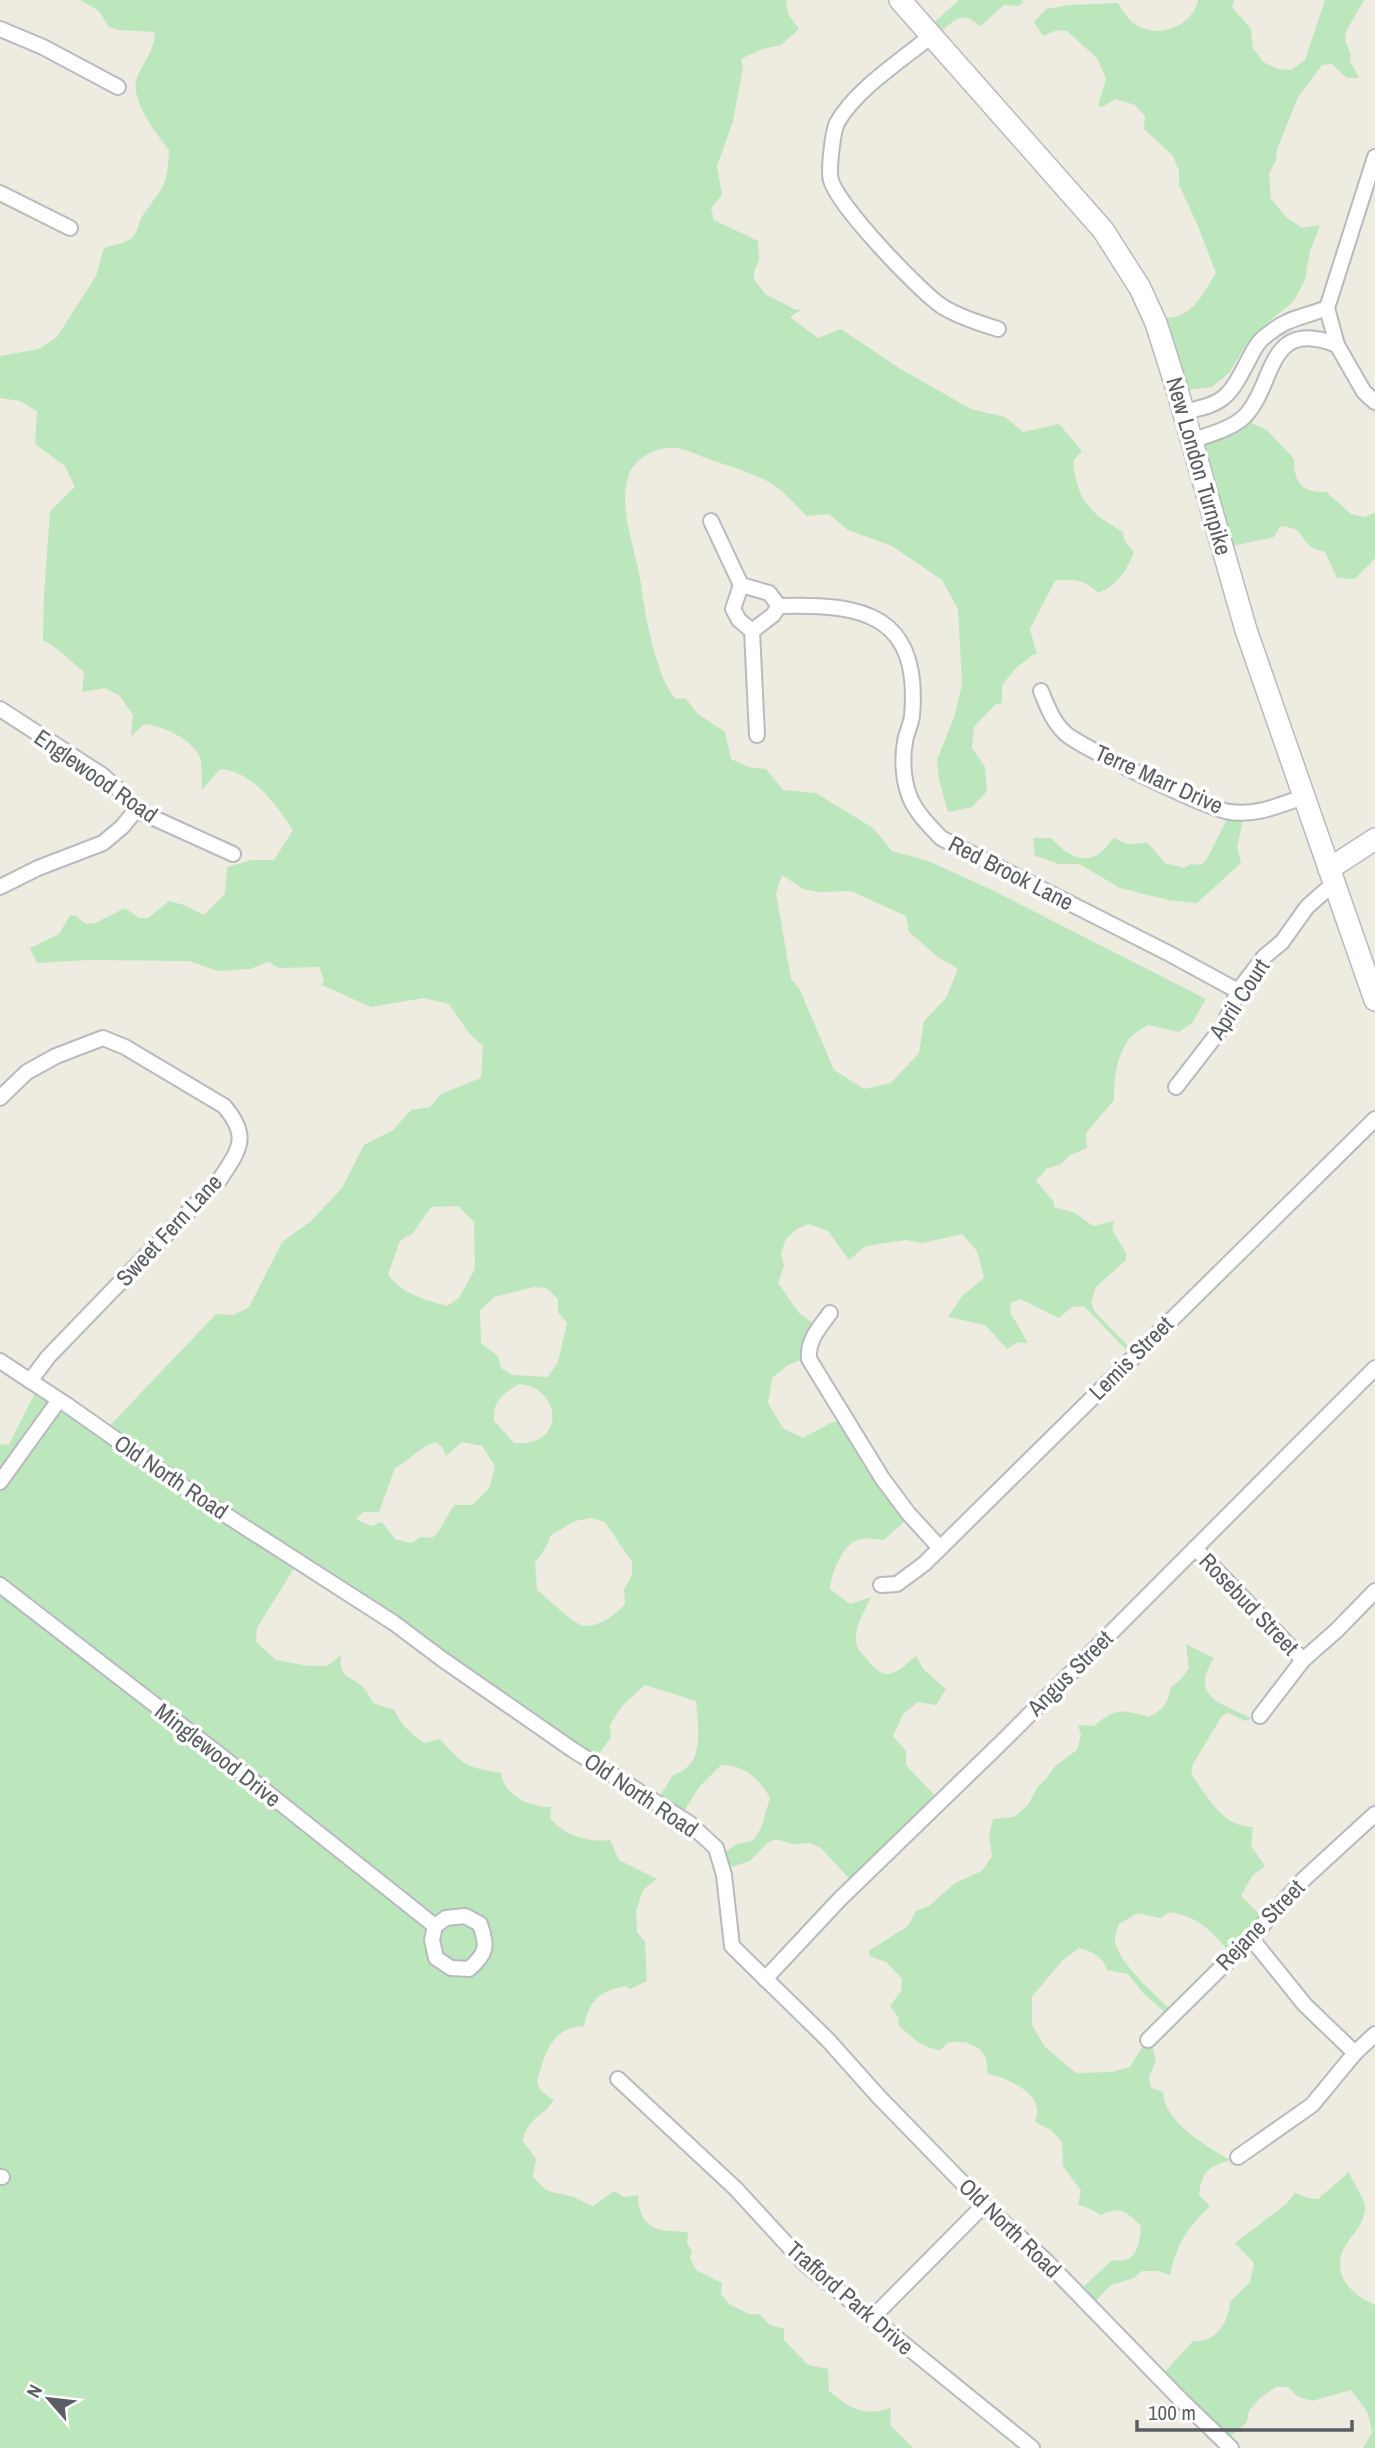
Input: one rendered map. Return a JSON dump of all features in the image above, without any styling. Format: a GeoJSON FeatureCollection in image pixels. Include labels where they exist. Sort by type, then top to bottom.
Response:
{"type":"FeatureCollection","features":[{"type":"Feature","properties":{"kind":"main road","name":"New London Turnpike"},"geometry":{"type":"LineString","coordinates":[[900,0],[1103,230],[1140,288],[1156,323],[1246,630],[1375,1000]]}},
{"type":"Feature","properties":{"kind":"main road"},"geometry":{"type":"LineString","coordinates":[[1331,876],[1375,839]]}},
{"type":"Feature","properties":{"kind":"street"},"geometry":{"type":"LineString","coordinates":[[0,29],[43,47],[118,87]]}},
{"type":"Feature","properties":{"kind":"street"},"geometry":{"type":"LineString","coordinates":[[931,36],[859,95],[836,124],[830,180],[848,209],[924,293],[943,307],[973,322],[998,329]]}},
{"type":"Feature","properties":{"kind":"street"},"geometry":{"type":"LineString","coordinates":[[1375,157],[1327,309],[1337,345],[1364,392],[1375,402]]}},
{"type":"Feature","properties":{"kind":"street"},"geometry":{"type":"LineString","coordinates":[[0,193],[70,228]]}},
{"type":"Feature","properties":{"kind":"street"},"geometry":{"type":"LineString","coordinates":[[1183,412],[1207,408],[1232,391],[1254,349],[1280,324],[1327,309]]}},
{"type":"Feature","properties":{"kind":"street"},"geometry":{"type":"LineString","coordinates":[[1191,441],[1219,431],[1242,418],[1251,408],[1273,359],[1280,350],[1307,338],[1325,340],[1337,345]]}},
{"type":"Feature","properties":{"kind":"street"},"geometry":{"type":"LineString","coordinates":[[711,521],[741,584],[733,609],[739,620],[752,631],[757,735]]}},
{"type":"Feature","properties":{"kind":"street"},"geometry":{"type":"LineString","coordinates":[[741,584],[769,593],[779,606],[773,615],[752,631]]}},
{"type":"Feature","properties":{"kind":"street","name":"Red Brook Lane"},"geometry":{"type":"LineString","coordinates":[[779,606],[816,604],[854,609],[882,621],[902,642],[912,670],[912,718],[905,742],[903,768],[909,795],[924,820],[941,838],[1171,954],[1238,991]]}},
{"type":"Feature","properties":{"kind":"street","name":"Terre Marr Drive"},"geometry":{"type":"LineString","coordinates":[[1041,691],[1057,725],[1073,739],[1161,783],[1228,812],[1249,813],[1303,797]]}},
{"type":"Feature","properties":{"kind":"street","name":"Englewood Road"},"geometry":{"type":"LineString","coordinates":[[0,709],[102,775],[136,810],[233,854]]}},
{"type":"Feature","properties":{"kind":"street"},"geometry":{"type":"LineString","coordinates":[[0,887],[38,868],[103,843],[122,827],[136,810]]}},
{"type":"Feature","properties":{"kind":"street","name":"April Court"},"geometry":{"type":"LineString","coordinates":[[1176,1087],[1224,1025],[1238,991],[1264,957],[1282,942],[1331,876]]}},
{"type":"Feature","properties":{"kind":"street","name":"Sweet Fern Lane"},"geometry":{"type":"LineString","coordinates":[[0,1098],[27,1072],[56,1056],[103,1038],[125,1047],[224,1106],[236,1120],[241,1138],[234,1158],[220,1179],[48,1357],[30,1381]]}},
{"type":"Feature","properties":{"kind":"street","name":"Lemis Street"},"geometry":{"type":"LineString","coordinates":[[881,1585],[897,1584],[940,1548],[1375,1119]]}},
{"type":"Feature","properties":{"kind":"street"},"geometry":{"type":"LineString","coordinates":[[830,1313],[812,1338],[808,1348],[809,1359],[882,1478],[908,1513],[940,1548]]}},
{"type":"Feature","properties":{"kind":"street","name":"Old North Road"},"geometry":{"type":"LineString","coordinates":[[0,1361],[194,1494],[394,1623],[573,1750],[689,1823],[716,1849],[724,1875],[732,1946],[828,2040],[878,2096],[984,2205],[1046,2262],[1231,2448]]}},
{"type":"Feature","properties":{"kind":"street","name":"Angus Street"},"geometry":{"type":"LineString","coordinates":[[765,1979],[839,1900],[1004,1740],[1375,1368]]}},
{"type":"Feature","properties":{"kind":"street"},"geometry":{"type":"LineString","coordinates":[[0,1482],[59,1400]]}},
{"type":"Feature","properties":{"kind":"street","name":"Rosebud Street"},"geometry":{"type":"LineString","coordinates":[[1195,1548],[1303,1660]]}},
{"type":"Feature","properties":{"kind":"street","name":"Minglewood Drive"},"geometry":{"type":"LineString","coordinates":[[0,1585],[435,1926]]}},
{"type":"Feature","properties":{"kind":"street"},"geometry":{"type":"LineString","coordinates":[[1260,1716],[1303,1660],[1375,1591]]}},
{"type":"Feature","properties":{"kind":"street","name":"Rejane Street"},"geometry":{"type":"LineString","coordinates":[[1149,2040],[1251,1938],[1304,1879],[1375,1814]]}},
{"type":"Feature","properties":{"kind":"street"},"geometry":{"type":"LineString","coordinates":[[1251,1938],[1305,2005],[1355,2053]]}},
{"type":"Feature","properties":{"kind":"street"},"geometry":{"type":"LineString","coordinates":[[1238,2157],[1312,2105],[1355,2053],[1375,2034]]}},
{"type":"Feature","properties":{"kind":"street","name":"Trafford Park Drive"},"geometry":{"type":"LineString","coordinates":[[618,2079],[736,2189],[804,2263],[1032,2448]]}},
{"type":"Feature","properties":{"kind":"street"},"geometry":{"type":"LineString","coordinates":[[871,2319],[984,2205]]}},
{"type":"Feature","properties":{"kind":"green space"},"geometry":{"type":"Polygon","coordinates":[[[80,0],[786,0],[788,14],[799,29],[781,45],[762,49],[741,59],[743,67],[733,121],[717,166],[722,195],[711,208],[714,220],[758,241],[759,260],[754,279],[765,294],[796,310],[802,309],[790,317],[818,338],[841,329],[899,368],[971,409],[1005,417],[1023,432],[1059,424],[1082,451],[1073,461],[1082,496],[1094,512],[1123,532],[1124,540],[1134,552],[1120,577],[1098,593],[1089,585],[1078,581],[1055,581],[1030,629],[1037,655],[1034,654],[1016,668],[1002,685],[1002,703],[996,704],[974,727],[972,748],[985,767],[987,791],[972,807],[948,812],[939,780],[937,760],[955,715],[962,684],[958,609],[942,580],[892,546],[848,530],[829,514],[807,516],[772,484],[685,450],[663,448],[649,454],[632,468],[626,488],[626,515],[657,662],[669,690],[676,699],[685,698],[698,714],[725,732],[731,759],[749,767],[766,769],[783,790],[816,793],[873,828],[892,851],[928,861],[990,889],[1206,999],[1192,1023],[1179,1032],[1148,1025],[1131,1037],[1119,1060],[1114,1100],[1086,1133],[1087,1148],[1070,1155],[1061,1164],[1046,1169],[1036,1181],[1054,1202],[1054,1207],[1075,1213],[1093,1226],[1114,1221],[1112,1230],[1126,1253],[1126,1260],[1096,1287],[1091,1302],[1095,1312],[1134,1352],[1131,1355],[1084,1306],[1072,1307],[1059,1318],[1020,1299],[1011,1303],[1010,1312],[1028,1343],[1018,1342],[1007,1349],[985,1325],[948,1317],[963,1295],[984,1278],[977,1251],[962,1234],[922,1243],[905,1240],[866,1246],[849,1260],[828,1231],[809,1224],[797,1229],[786,1239],[781,1253],[784,1266],[778,1283],[799,1313],[825,1332],[809,1357],[788,1365],[772,1378],[768,1403],[783,1428],[803,1438],[830,1423],[844,1420],[908,1518],[884,1540],[863,1538],[849,1546],[836,1567],[830,1589],[850,1604],[871,1597],[860,1621],[856,1640],[859,1649],[874,1667],[886,1674],[892,1673],[916,1656],[924,1670],[946,1689],[936,1705],[918,1702],[903,1714],[893,1736],[906,1751],[906,1765],[939,1800],[853,1883],[821,1848],[810,1843],[792,1844],[776,1839],[767,1843],[750,1861],[722,1870],[721,1855],[737,1844],[753,1841],[761,1828],[770,1798],[750,1774],[737,1767],[721,1765],[700,1786],[680,1817],[656,1802],[673,1775],[684,1770],[695,1754],[698,1744],[696,1701],[645,1685],[622,1706],[610,1725],[611,1737],[594,1761],[296,1565],[257,1628],[256,1642],[276,1660],[308,1666],[327,1666],[341,1655],[343,1672],[363,1687],[373,1703],[394,1710],[407,1729],[420,1740],[425,1743],[440,1739],[466,1764],[501,1773],[507,1788],[520,1799],[527,1803],[551,1807],[550,1818],[562,1829],[585,1839],[610,1840],[619,1860],[657,1879],[643,1890],[636,1911],[637,1932],[645,1942],[647,1981],[630,1989],[625,1986],[602,1994],[592,2004],[584,2026],[564,2031],[556,2037],[546,2053],[537,2083],[542,2092],[554,2100],[528,2127],[523,2141],[536,2159],[533,2176],[548,2190],[593,2206],[614,2191],[624,2197],[638,2195],[642,2216],[652,2227],[688,2232],[687,2243],[692,2251],[690,2258],[696,2270],[722,2283],[721,2294],[729,2304],[749,2314],[759,2314],[769,2324],[784,2329],[784,2340],[808,2365],[828,2369],[829,2391],[844,2403],[858,2410],[873,2412],[891,2408],[890,2425],[913,2448],[0,2448],[0,1444],[9,1445],[36,1391],[101,1435],[216,1314],[234,1315],[249,1307],[282,1242],[311,1221],[342,1188],[364,1145],[393,1130],[411,1110],[430,1107],[441,1094],[481,1078],[483,1046],[469,1033],[449,1004],[424,998],[371,1007],[322,985],[324,980],[319,967],[279,968],[268,962],[250,969],[218,971],[189,961],[88,960],[37,963],[30,948],[59,934],[70,915],[86,924],[95,923],[125,908],[139,918],[148,918],[169,901],[204,915],[225,894],[227,867],[252,860],[274,860],[293,830],[262,791],[232,771],[220,769],[202,790],[199,755],[189,743],[167,730],[145,724],[131,736],[133,715],[119,695],[105,688],[82,692],[84,672],[43,640],[50,511],[75,487],[65,466],[35,444],[37,411],[20,401],[0,398],[0,356],[39,349],[57,337],[96,276],[104,248],[125,242],[135,234],[141,218],[163,185],[168,162],[169,150],[146,118],[136,90],[138,75],[152,46],[155,32],[109,27],[99,11],[80,0]],[[782,875],[776,893],[791,979],[800,990],[834,1070],[864,1089],[891,1083],[919,1053],[924,1021],[946,998],[958,969],[938,957],[909,932],[906,916],[851,891],[818,892],[803,889],[782,875]],[[458,1206],[431,1207],[413,1233],[400,1241],[388,1274],[407,1291],[447,1306],[459,1298],[475,1269],[474,1222],[458,1206]],[[534,1287],[494,1297],[480,1311],[481,1343],[498,1356],[501,1368],[512,1375],[548,1377],[558,1362],[567,1323],[558,1312],[558,1299],[546,1288],[534,1287]],[[519,1384],[503,1395],[495,1407],[494,1421],[514,1443],[531,1442],[543,1436],[550,1427],[552,1416],[544,1395],[519,1384]],[[436,1442],[395,1468],[379,1512],[363,1512],[356,1519],[371,1526],[382,1522],[395,1539],[411,1543],[421,1537],[432,1538],[454,1505],[472,1505],[490,1487],[495,1466],[482,1446],[462,1442],[446,1456],[436,1442]],[[591,1518],[575,1521],[550,1536],[548,1544],[535,1563],[537,1590],[576,1622],[587,1626],[599,1623],[625,1604],[624,1589],[632,1575],[632,1562],[605,1522],[591,1518]]]}},
{"type":"Feature","properties":{"kind":"green space"},"geometry":{"type":"Polygon","coordinates":[[[959,0],[1022,0],[1023,3],[1017,6],[1004,5],[981,26],[967,18],[958,18],[936,35],[929,27],[959,0]]]}},
{"type":"Feature","properties":{"kind":"green space"},"geometry":{"type":"Polygon","coordinates":[[[1198,0],[1234,0],[1232,7],[1251,29],[1253,48],[1263,62],[1278,69],[1291,70],[1305,60],[1325,0],[1364,0],[1346,31],[1345,41],[1351,54],[1350,61],[1359,78],[1347,78],[1332,64],[1322,65],[1298,97],[1269,174],[1271,199],[1286,217],[1302,228],[1320,225],[1310,251],[1305,280],[1293,302],[1264,325],[1246,345],[1229,373],[1212,387],[1178,391],[1152,317],[1176,317],[1185,313],[1198,301],[1216,273],[1179,185],[1179,171],[1173,156],[1144,129],[1145,116],[1135,105],[1116,99],[1102,107],[1098,106],[1106,79],[1097,58],[1067,31],[1057,30],[1043,36],[1034,22],[1046,9],[1118,3],[1136,25],[1154,31],[1164,30],[1173,28],[1189,17],[1198,0]]]}},
{"type":"Feature","properties":{"kind":"green space"},"geometry":{"type":"Polygon","coordinates":[[[1241,418],[1267,430],[1294,459],[1298,480],[1305,488],[1326,492],[1351,514],[1364,517],[1375,513],[1375,558],[1355,579],[1337,578],[1325,552],[1310,546],[1298,531],[1292,528],[1280,526],[1274,537],[1223,548],[1197,437],[1241,418]]]}},
{"type":"Feature","properties":{"kind":"green space"},"geometry":{"type":"Polygon","coordinates":[[[1230,813],[1244,814],[1237,848],[1241,863],[1197,903],[1168,900],[1120,888],[1079,864],[1059,864],[1035,856],[1033,838],[1051,838],[1071,855],[1090,858],[1099,854],[1114,838],[1127,844],[1148,843],[1165,863],[1184,868],[1191,864],[1201,865],[1207,859],[1230,813]]]}},
{"type":"Feature","properties":{"kind":"green space"},"geometry":{"type":"Polygon","coordinates":[[[1186,1644],[1214,1658],[1205,1682],[1212,1697],[1251,1718],[1246,1721],[1228,1713],[1222,1716],[1193,1764],[1191,1774],[1224,1816],[1242,1826],[1253,1827],[1251,1846],[1265,1866],[1252,1876],[1241,1896],[1264,1919],[1231,1954],[1211,1932],[1190,1918],[1170,1912],[1160,1918],[1138,1913],[1119,1924],[1115,1941],[1130,1968],[1172,2011],[1169,2016],[1143,1993],[1128,1974],[1107,1970],[1097,1955],[1079,1948],[1061,1962],[1032,1997],[1032,2025],[1045,2047],[1076,2073],[1112,2072],[1130,2067],[1150,2038],[1156,2060],[1149,2077],[1151,2088],[1163,2092],[1165,2103],[1178,2123],[1230,2160],[1216,2165],[1204,2175],[1199,2195],[1210,2206],[1184,2237],[1170,2275],[1158,2271],[1142,2271],[1134,2278],[1111,2285],[1091,2306],[1077,2293],[1112,2260],[1120,2261],[1132,2256],[1138,2247],[1141,2226],[1118,2210],[1101,2215],[1078,2205],[1081,2191],[1063,2166],[1062,2142],[1051,2130],[1035,2122],[1036,2103],[1032,2097],[1011,2082],[988,2074],[986,2058],[980,2049],[965,2042],[949,2042],[940,2050],[934,2049],[908,2034],[899,2026],[898,2017],[890,2006],[901,1991],[902,1979],[886,1962],[869,1956],[870,1950],[908,1926],[916,1911],[929,1906],[955,1883],[982,1871],[992,1856],[989,1836],[993,1819],[1014,1817],[1028,1805],[1038,1786],[1055,1766],[1077,1750],[1081,1735],[1078,1725],[1094,1726],[1108,1716],[1120,1712],[1149,1717],[1162,1708],[1171,1687],[1189,1668],[1186,1644]]]}},
{"type":"Feature","properties":{"kind":"green space"},"geometry":{"type":"Polygon","coordinates":[[[1349,2172],[1365,2207],[1362,2221],[1343,2250],[1340,2265],[1344,2280],[1354,2292],[1375,2305],[1375,2448],[1363,2448],[1372,2433],[1368,2413],[1351,2390],[1312,2401],[1297,2396],[1288,2387],[1276,2387],[1260,2398],[1249,2411],[1247,2422],[1225,2441],[1160,2377],[1193,2341],[1208,2339],[1219,2330],[1227,2317],[1230,2302],[1250,2282],[1254,2263],[1235,2243],[1286,2204],[1295,2193],[1318,2199],[1349,2172]]]}}]}
